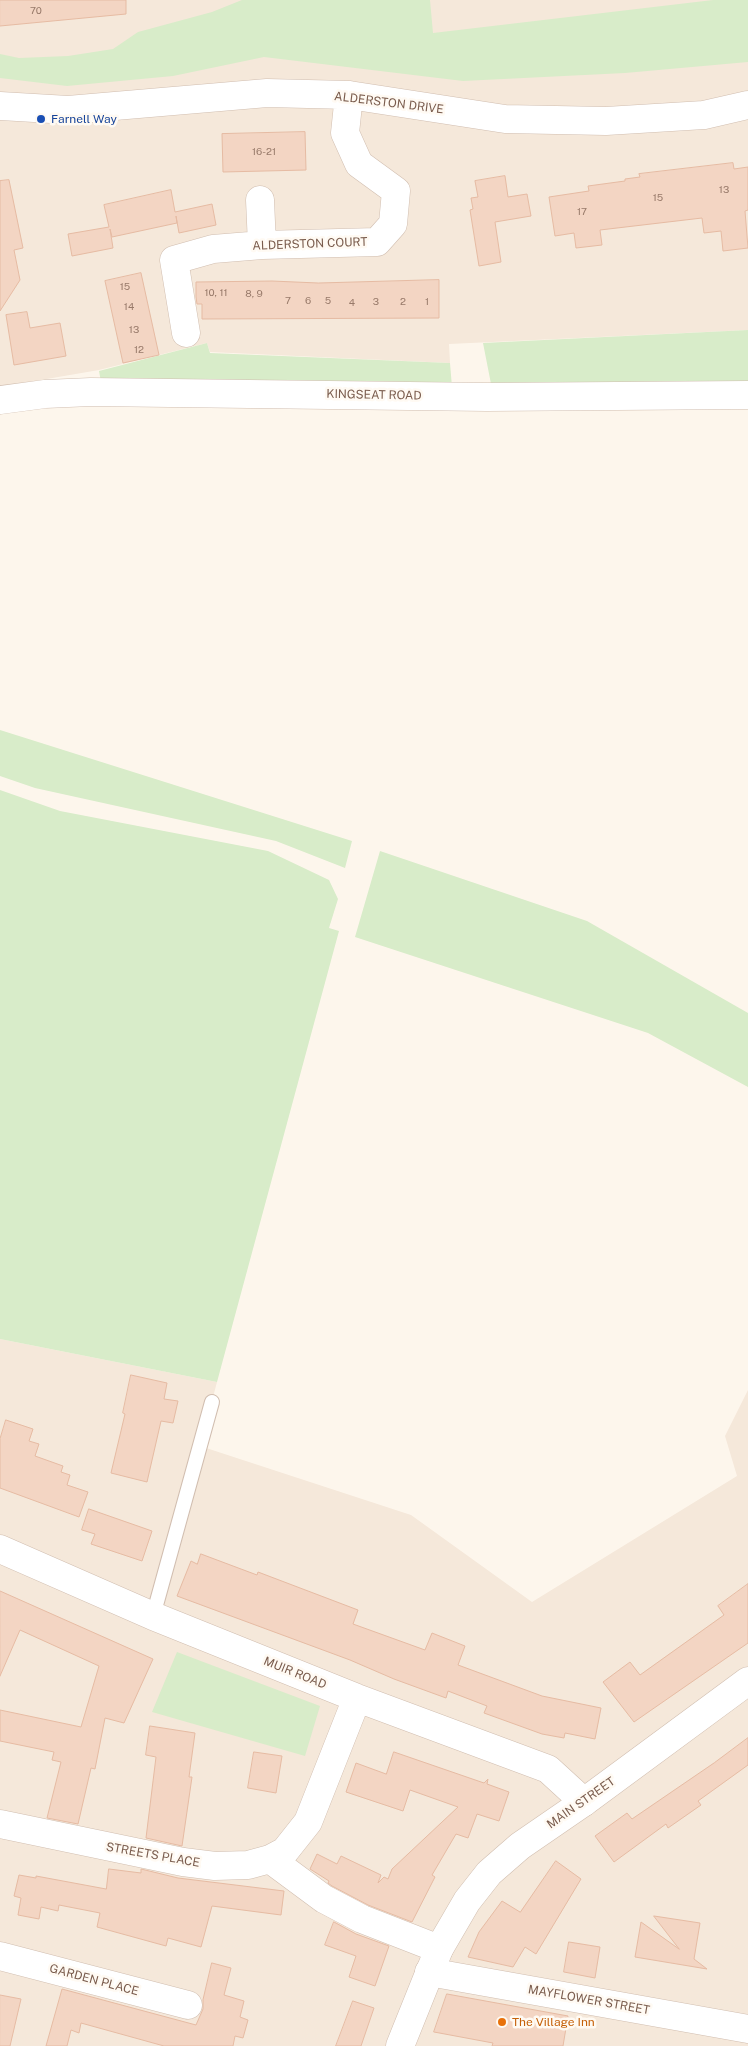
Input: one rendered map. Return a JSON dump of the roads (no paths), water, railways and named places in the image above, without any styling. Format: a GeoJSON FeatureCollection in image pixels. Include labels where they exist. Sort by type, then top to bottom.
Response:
{"type":"FeatureCollection","features":[{"type":"Feature","properties":{"kind":"street","name":"ALDERSTON DRIVE"},"geometry":{"type":"LineString","coordinates":[[0,106],[68,110],[267,93],[348,95],[505,119],[606,121],[704,115],[748,106]]}},
{"type":"Feature","properties":{"kind":"street","name":"ALDERSTON COURT"},"geometry":{"type":"LineString","coordinates":[[186,333],[174,260],[213,249],[262,245],[377,242],[393,224],[396,191],[358,164],[345,133],[348,95]]}},
{"type":"Feature","properties":{"kind":"street"},"geometry":{"type":"LineString","coordinates":[[260,200],[262,245]]}},
{"type":"Feature","properties":{"kind":"street","name":"KINGSEAT ROAD"},"geometry":{"type":"LineString","coordinates":[[0,400],[45,394],[91,392],[487,397],[748,395]]}},
{"type":"Feature","properties":{"kind":"street","name":"MUIR ROAD"},"geometry":{"type":"LineString","coordinates":[[0,1549],[153,1616],[357,1698],[548,1769],[584,1802]]}},
{"type":"Feature","properties":{"kind":"street","name":"MAIN STREET"},"geometry":{"type":"LineString","coordinates":[[400,2046],[434,1961],[467,1901],[489,1873],[520,1846],[584,1802],[748,1681]]}},
{"type":"Feature","properties":{"kind":"street","name":"STREETS PLACE"},"geometry":{"type":"LineString","coordinates":[[0,1824],[183,1862],[215,1866],[248,1865],[270,1859],[285,1851],[308,1822],[357,1698]]}},
{"type":"Feature","properties":{"kind":"street"},"geometry":{"type":"LineString","coordinates":[[270,1859],[332,1903],[434,1961]]}},
{"type":"Feature","properties":{"kind":"street","name":"GARDEN PLACE"},"geometry":{"type":"LineString","coordinates":[[0,1956],[188,2005]]}},
{"type":"Feature","properties":{"kind":"street","name":"MAYFLOWER STREET"},"geometry":{"type":"LineString","coordinates":[[434,1961],[748,2029]]}},
{"type":"Feature","properties":{"kind":"lane"},"geometry":{"type":"LineString","coordinates":[[153,1616],[212,1402]]}},
{"type":"Feature","properties":{"kind":"place","name":"Farnell Way"},"geometry":{"type":"Point","coordinates":[41,119]}},
{"type":"Feature","properties":{"kind":"place","name":"The Village Inn"},"geometry":{"type":"Point","coordinates":[502,2022]}}]}
